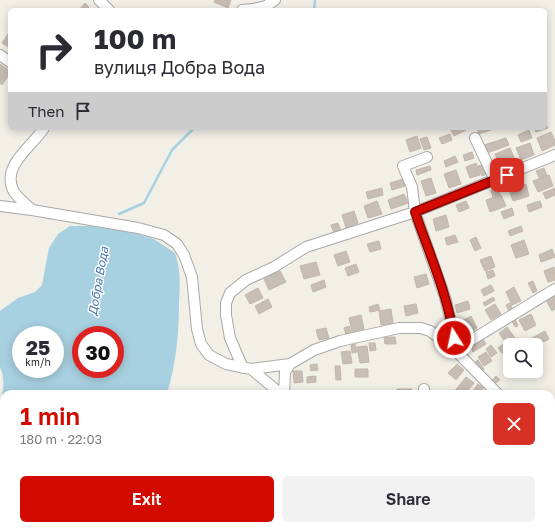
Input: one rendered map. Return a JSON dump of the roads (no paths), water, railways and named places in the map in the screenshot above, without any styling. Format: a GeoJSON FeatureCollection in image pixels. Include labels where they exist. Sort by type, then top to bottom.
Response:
{"type":"FeatureCollection","features":[{"type":"Feature","properties":{"kind":"street"},"geometry":{"type":"LineString","coordinates":[[99,0],[107,8]]}},
{"type":"Feature","properties":{"kind":"street"},"geometry":{"type":"LineString","coordinates":[[257,8],[266,6],[275,0]]}},
{"type":"Feature","properties":{"kind":"street"},"geometry":{"type":"LineString","coordinates":[[0,54],[8,60]]}},
{"type":"Feature","properties":{"kind":"street"},"geometry":{"type":"LineString","coordinates":[[32,210],[13,191],[9,174],[12,164],[42,130]]}},
{"type":"Feature","properties":{"kind":"street"},"geometry":{"type":"LineString","coordinates":[[475,138],[495,180]]}},
{"type":"Feature","properties":{"kind":"street"},"geometry":{"type":"LineString","coordinates":[[277,390],[247,369],[230,338],[226,315],[226,302],[230,293],[246,280],[274,267],[306,246],[415,212],[555,155]]}},
{"type":"Feature","properties":{"kind":"street"},"geometry":{"type":"LineString","coordinates":[[427,157],[404,166],[412,188],[415,212],[445,297],[452,326],[455,350]]}},
{"type":"Feature","properties":{"kind":"street"},"geometry":{"type":"LineString","coordinates":[[0,206],[138,228],[164,235],[177,244],[184,255],[192,277],[197,329],[201,344],[209,355],[226,364],[247,369],[290,364],[314,350],[340,341],[399,328],[421,328],[430,331],[455,350],[494,390]]}},
{"type":"Feature","properties":{"kind":"street"},"geometry":{"type":"LineString","coordinates":[[455,350],[555,289]]}},
{"type":"Feature","properties":{"kind":"street"},"geometry":{"type":"LineString","coordinates":[[283,390],[285,372],[290,364]]}},
{"type":"Feature","properties":{"kind":"water"},"geometry":{"type":"Polygon","coordinates":[[[70,226],[90,226],[134,233],[154,239],[175,253],[180,284],[178,326],[175,360],[168,390],[2,390],[3,375],[0,367],[0,311],[18,298],[35,292],[42,285],[49,248],[58,234],[70,226]]]}},
{"type":"Feature","properties":{"kind":"waterway","name":"Добра Вода"},"geometry":{"type":"LineString","coordinates":[[314,8],[315,0]]}},
{"type":"Feature","properties":{"kind":"waterway","name":"Добра Вода"},"geometry":{"type":"LineString","coordinates":[[119,214],[144,203],[172,150],[192,130]]}}]}
